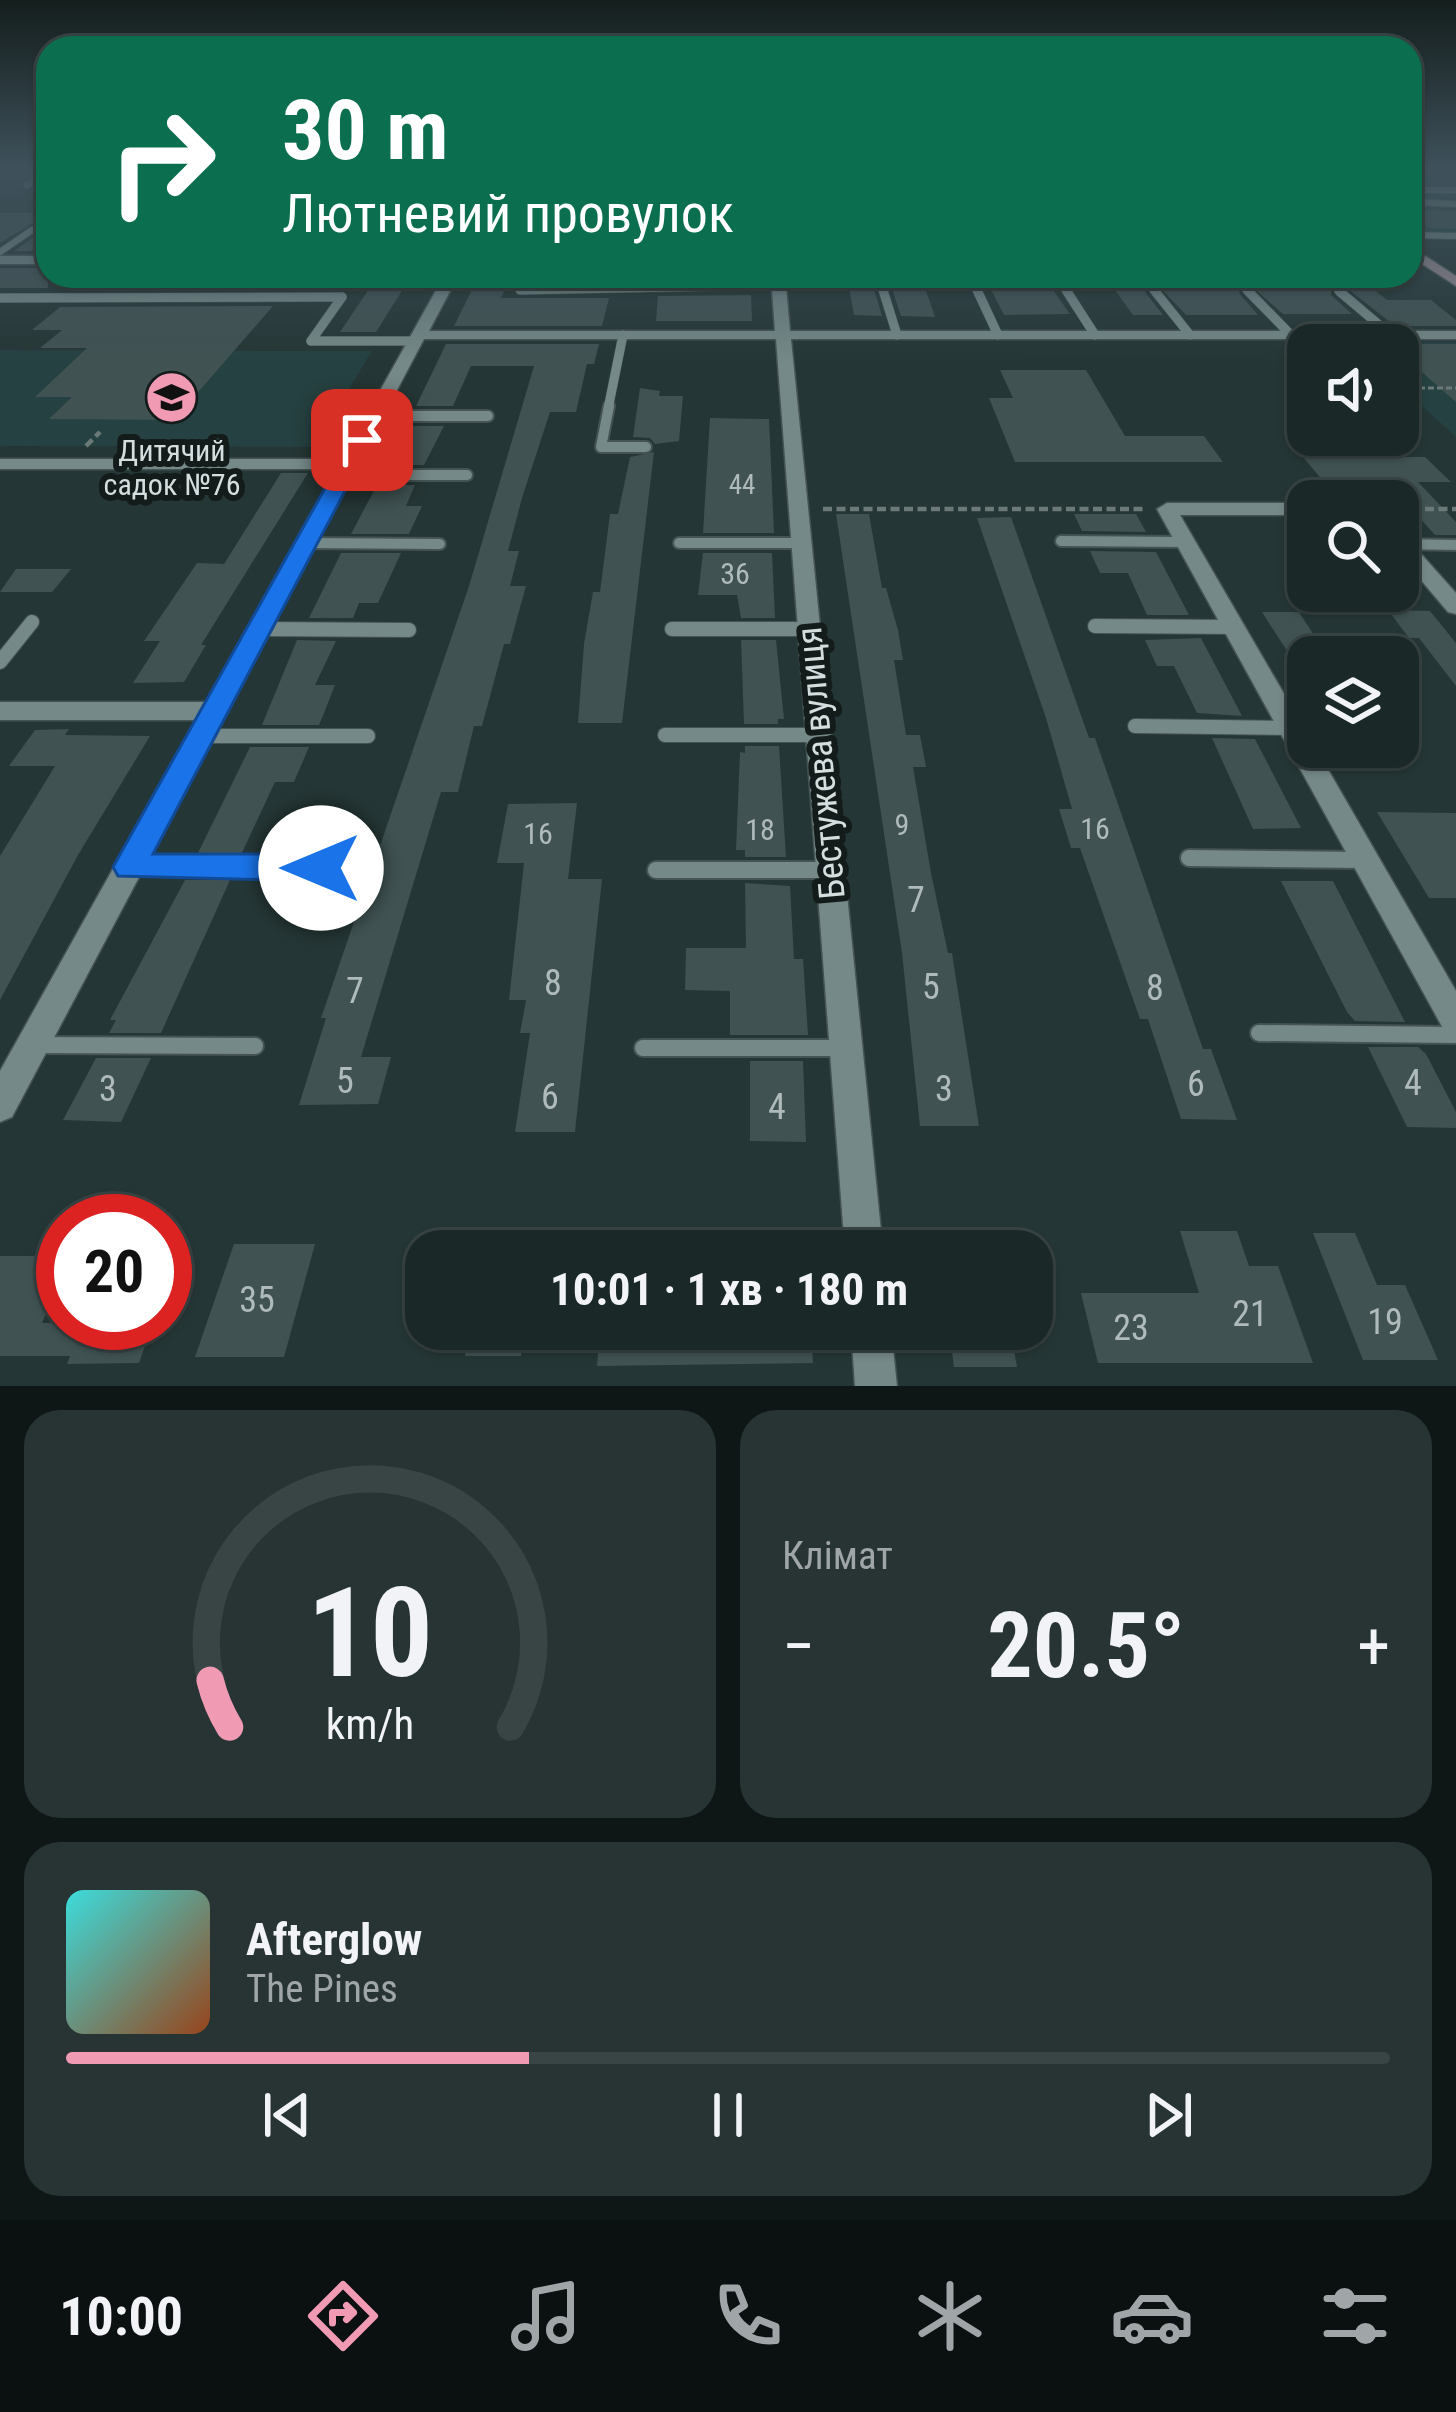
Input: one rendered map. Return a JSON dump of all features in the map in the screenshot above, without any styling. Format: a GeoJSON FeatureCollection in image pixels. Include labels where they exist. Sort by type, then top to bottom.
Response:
{"type":"FeatureCollection","features":[{"type":"Feature","properties":{"kind":"main road"},"geometry":{"type":"LineString","coordinates":[[1422,258],[1456,282]]}},
{"type":"Feature","properties":{"kind":"street"},"geometry":{"type":"LineString","coordinates":[[0,256],[36,259]]}},
{"type":"Feature","properties":{"kind":"street"},"geometry":{"type":"LineString","coordinates":[[0,1105],[444,288]]}},
{"type":"Feature","properties":{"kind":"street","name":"Бестужева вулиця"},"geometry":{"type":"LineString","coordinates":[[779,288],[862,1230]]}},
{"type":"Feature","properties":{"kind":"street"},"geometry":{"type":"LineString","coordinates":[[417,338],[1287,335]]}},
{"type":"Feature","properties":{"kind":"street"},"geometry":{"type":"LineString","coordinates":[[1419,335],[1456,335]]}},
{"type":"Feature","properties":{"kind":"street"},"geometry":{"type":"LineString","coordinates":[[0,464],[346,470]]}},
{"type":"Feature","properties":{"kind":"street"},"geometry":{"type":"LineString","coordinates":[[1287,509],[1167,509],[1287,721]]}},
{"type":"Feature","properties":{"kind":"street"},"geometry":{"type":"LineString","coordinates":[[1419,564],[1456,607]]}},
{"type":"Feature","properties":{"kind":"street"},"geometry":{"type":"LineString","coordinates":[[0,711],[214,711]]}},
{"type":"Feature","properties":{"kind":"street"},"geometry":{"type":"LineString","coordinates":[[1314,768],[1456,1021]]}},
{"type":"Feature","properties":{"kind":"street"},"geometry":{"type":"LineString","coordinates":[[873,1350],[876,1386]]}},
{"type":"Feature","properties":{"kind":"lane"},"geometry":{"type":"LineString","coordinates":[[0,256],[27,234]]}},
{"type":"Feature","properties":{"kind":"lane"},"geometry":{"type":"LineString","coordinates":[[1422,235],[1456,236]]}},
{"type":"Feature","properties":{"kind":"lane"},"geometry":{"type":"LineString","coordinates":[[521,288],[577,288]]}},
{"type":"Feature","properties":{"kind":"lane"},"geometry":{"type":"LineString","coordinates":[[884,290],[897,335]]}},
{"type":"Feature","properties":{"kind":"lane"},"geometry":{"type":"LineString","coordinates":[[977,290],[998,335]]}},
{"type":"Feature","properties":{"kind":"lane"},"geometry":{"type":"LineString","coordinates":[[1066,290],[1095,335]]}},
{"type":"Feature","properties":{"kind":"lane"},"geometry":{"type":"LineString","coordinates":[[1154,290],[1190,335]]}},
{"type":"Feature","properties":{"kind":"lane"},"geometry":{"type":"LineString","coordinates":[[1247,290],[1287,331]]}},
{"type":"Feature","properties":{"kind":"lane"},"geometry":{"type":"LineString","coordinates":[[1339,290],[1378,324]]}},
{"type":"Feature","properties":{"kind":"lane"},"geometry":{"type":"LineString","coordinates":[[0,298],[342,297],[311,341],[417,338]]}},
{"type":"Feature","properties":{"kind":"lane"},"geometry":{"type":"LineString","coordinates":[[622,335],[601,447],[646,448]]}},
{"type":"Feature","properties":{"kind":"lane"},"geometry":{"type":"LineString","coordinates":[[375,416],[488,416]]}},
{"type":"Feature","properties":{"kind":"lane"},"geometry":{"type":"LineString","coordinates":[[346,470],[466,475]]}},
{"type":"Feature","properties":{"kind":"lane"},"geometry":{"type":"LineString","coordinates":[[1061,542],[1186,542]]}},
{"type":"Feature","properties":{"kind":"lane"},"geometry":{"type":"LineString","coordinates":[[305,543],[440,544]]}},
{"type":"Feature","properties":{"kind":"lane"},"geometry":{"type":"LineString","coordinates":[[679,543],[802,543]]}},
{"type":"Feature","properties":{"kind":"lane"},"geometry":{"type":"LineString","coordinates":[[1419,543],[1456,544]]}},
{"type":"Feature","properties":{"kind":"lane"},"geometry":{"type":"LineString","coordinates":[[0,662],[32,622]]}},
{"type":"Feature","properties":{"kind":"lane"},"geometry":{"type":"LineString","coordinates":[[1094,626],[1234,627]]}},
{"type":"Feature","properties":{"kind":"lane"},"geometry":{"type":"LineString","coordinates":[[259,629],[409,629]]}},
{"type":"Feature","properties":{"kind":"lane"},"geometry":{"type":"LineString","coordinates":[[672,629],[809,629]]}},
{"type":"Feature","properties":{"kind":"lane"},"geometry":{"type":"LineString","coordinates":[[1135,726],[1287,728]]}},
{"type":"Feature","properties":{"kind":"lane"},"geometry":{"type":"LineString","coordinates":[[664,734],[818,735]]}},
{"type":"Feature","properties":{"kind":"lane"},"geometry":{"type":"LineString","coordinates":[[200,736],[368,736]]}},
{"type":"Feature","properties":{"kind":"lane"},"geometry":{"type":"LineString","coordinates":[[1189,858],[1366,860]]}},
{"type":"Feature","properties":{"kind":"lane"},"geometry":{"type":"LineString","coordinates":[[130,867],[321,868]]}},
{"type":"Feature","properties":{"kind":"lane"},"geometry":{"type":"LineString","coordinates":[[656,869],[831,870]]}},
{"type":"Feature","properties":{"kind":"lane"},"geometry":{"type":"LineString","coordinates":[[1259,1033],[1456,1035]]}},
{"type":"Feature","properties":{"kind":"lane"},"geometry":{"type":"LineString","coordinates":[[32,1045],[255,1046]]}},
{"type":"Feature","properties":{"kind":"lane"},"geometry":{"type":"LineString","coordinates":[[643,1048],[846,1048]]}},
{"type":"Feature","properties":{"kind":"path"},"geometry":{"type":"LineString","coordinates":[[1419,388],[1456,388]]}},
{"type":"Feature","properties":{"kind":"path"},"geometry":{"type":"LineString","coordinates":[[1419,509],[1456,508]]}},
{"type":"Feature","properties":{"kind":"path"},"geometry":{"type":"LineString","coordinates":[[799,509],[1167,509]]}},
{"type":"Feature","properties":{"kind":"shaded area"},"geometry":{"type":"Polygon","coordinates":[[[1419,342],[1456,342],[1456,437],[1419,403],[1419,342]]]}},
{"type":"Feature","properties":{"kind":"shaded area","name":"Дитячий садок №76"},"geometry":{"type":"Polygon","coordinates":[[[0,350],[372,351],[314,447],[0,446],[0,350]]]}},
{"type":"Feature","properties":{"kind":"building"},"geometry":{"type":"Polygon","coordinates":[[[36,235],[36,251],[14,251],[36,235]]]}},
{"type":"Feature","properties":{"kind":"building"},"geometry":{"type":"Polygon","coordinates":[[[0,268],[36,268],[36,288],[0,288],[0,268]]]}},
{"type":"Feature","properties":{"kind":"building"},"geometry":{"type":"Polygon","coordinates":[[[83,288],[288,288],[82,289],[83,288]]]}},
{"type":"Feature","properties":{"kind":"building"},"geometry":{"type":"Polygon","coordinates":[[[370,288],[404,288],[376,332],[340,332],[370,288]]]}},
{"type":"Feature","properties":{"kind":"building"},"geometry":{"type":"Polygon","coordinates":[[[473,288],[506,288],[501,298],[609,298],[602,326],[454,326],[473,288]]]}},
{"type":"Feature","properties":{"kind":"building"},"geometry":{"type":"Polygon","coordinates":[[[849,288],[875,288],[882,316],[854,315],[849,288]]]}},
{"type":"Feature","properties":{"kind":"building"},"geometry":{"type":"Polygon","coordinates":[[[892,288],[925,288],[935,317],[901,316],[892,288]]]}},
{"type":"Feature","properties":{"kind":"building"},"geometry":{"type":"Polygon","coordinates":[[[990,288],[1052,288],[1070,314],[1004,315],[990,288]]]}},
{"type":"Feature","properties":{"kind":"building"},"geometry":{"type":"Polygon","coordinates":[[[1114,288],[1148,288],[1145,292],[1163,315],[1133,315],[1114,288]]]}},
{"type":"Feature","properties":{"kind":"building"},"geometry":{"type":"Polygon","coordinates":[[[1161,288],[1242,288],[1239,293],[1258,315],[1186,315],[1161,288]]]}},
{"type":"Feature","properties":{"kind":"building"},"geometry":{"type":"Polygon","coordinates":[[[1254,288],[1331,288],[1331,295],[1352,314],[1283,314],[1254,288]]]}},
{"type":"Feature","properties":{"kind":"building"},"geometry":{"type":"Polygon","coordinates":[[[1347,288],[1372,288],[1387,300],[1431,300],[1456,320],[1456,326],[1392,324],[1347,288]]]}},
{"type":"Feature","properties":{"kind":"building"},"geometry":{"type":"Polygon","coordinates":[[[751,295],[752,321],[656,321],[658,296],[751,295]]]}},
{"type":"Feature","properties":{"kind":"building"},"geometry":{"type":"Polygon","coordinates":[[[273,306],[174,420],[49,419],[72,397],[35,397],[87,348],[40,348],[62,330],[32,330],[60,307],[273,306]]]}},
{"type":"Feature","properties":{"kind":"building"},"geometry":{"type":"Polygon","coordinates":[[[446,344],[599,344],[594,364],[587,364],[576,412],[550,412],[522,498],[508,551],[519,551],[510,586],[526,586],[510,644],[504,644],[482,726],[474,726],[458,792],[441,792],[361,1057],[391,1057],[378,1104],[299,1105],[326,1018],[321,1018],[469,586],[534,366],[471,366],[453,406],[416,406],[446,344]]]}},
{"type":"Feature","properties":{"kind":"building"},"geometry":{"type":"Polygon","coordinates":[[[1419,344],[1456,344],[1456,402],[1419,369],[1419,344]]]}},
{"type":"Feature","properties":{"kind":"building"},"geometry":{"type":"Polygon","coordinates":[[[1000,370],[1086,370],[1125,436],[1204,436],[1223,462],[1015,462],[989,398],[1013,398],[1000,370]]]}},
{"type":"Feature","properties":{"kind":"building"},"geometry":{"type":"Polygon","coordinates":[[[640,388],[660,391],[659,396],[683,396],[679,441],[655,444],[650,438],[633,437],[640,388]]]}},
{"type":"Feature","properties":{"kind":"building"},"geometry":{"type":"Polygon","coordinates":[[[710,418],[769,419],[774,533],[703,533],[710,418]]]}},
{"type":"Feature","properties":{"kind":"building"},"geometry":{"type":"Polygon","coordinates":[[[405,426],[444,426],[424,465],[384,465],[405,426]]]}},
{"type":"Feature","properties":{"kind":"building"},"geometry":{"type":"Polygon","coordinates":[[[654,452],[622,723],[578,723],[584,644],[593,592],[600,592],[610,514],[618,514],[630,457],[654,452]]]}},
{"type":"Feature","properties":{"kind":"building"},"geometry":{"type":"Polygon","coordinates":[[[1303,457],[1425,457],[1451,482],[1419,480],[1322,480],[1303,457]]]}},
{"type":"Feature","properties":{"kind":"building"},"geometry":{"type":"Polygon","coordinates":[[[281,473],[308,473],[201,645],[206,645],[184,682],[133,683],[160,641],[144,641],[197,563],[224,564],[281,473]]]}},
{"type":"Feature","properties":{"kind":"building"},"geometry":{"type":"Polygon","coordinates":[[[1419,483],[1456,522],[1456,535],[1435,535],[1419,517],[1419,483]]]}},
{"type":"Feature","properties":{"kind":"building"},"geometry":{"type":"Polygon","coordinates":[[[377,485],[415,485],[406,506],[422,506],[409,534],[351,534],[377,485]]]}},
{"type":"Feature","properties":{"kind":"building"},"geometry":{"type":"Polygon","coordinates":[[[836,514],[869,514],[882,588],[886,588],[898,630],[903,660],[894,660],[906,735],[920,735],[926,767],[913,767],[931,873],[948,953],[952,953],[979,1126],[920,1126],[902,953],[836,514]]]}},
{"type":"Feature","properties":{"kind":"building"},"geometry":{"type":"Polygon","coordinates":[[[1074,514],[1136,514],[1146,532],[1082,531],[1074,514]]]}},
{"type":"Feature","properties":{"kind":"building"},"geometry":{"type":"Polygon","coordinates":[[[1011,517],[1089,738],[1095,738],[1203,1049],[1211,1049],[1237,1120],[1181,1119],[1148,1019],[1140,1019],[1080,848],[1071,848],[1059,809],[1072,809],[977,518],[1011,517]]]}},
{"type":"Feature","properties":{"kind":"building"},"geometry":{"type":"Polygon","coordinates":[[[1090,551],[1156,552],[1189,615],[1147,615],[1128,573],[1100,573],[1090,551]]]}},
{"type":"Feature","properties":{"kind":"building"},"geometry":{"type":"Polygon","coordinates":[[[341,553],[401,553],[378,603],[359,603],[353,618],[309,618],[341,553]]]}},
{"type":"Feature","properties":{"kind":"building"},"geometry":{"type":"Polygon","coordinates":[[[703,553],[772,553],[775,618],[741,618],[737,595],[698,595],[703,553]]]}},
{"type":"Feature","properties":{"kind":"building"},"geometry":{"type":"Polygon","coordinates":[[[16,569],[71,569],[52,592],[0,592],[16,569]]]}},
{"type":"Feature","properties":{"kind":"building"},"geometry":{"type":"Polygon","coordinates":[[[1430,611],[1456,643],[1456,686],[1419,636],[1408,636],[1390,612],[1430,611]]]}},
{"type":"Feature","properties":{"kind":"building"},"geometry":{"type":"Polygon","coordinates":[[[1262,612],[1299,612],[1314,636],[1287,636],[1287,651],[1262,612]]]}},
{"type":"Feature","properties":{"kind":"building"},"geometry":{"type":"Polygon","coordinates":[[[1201,638],[1242,716],[1197,713],[1174,666],[1157,666],[1145,640],[1201,638]]]}},
{"type":"Feature","properties":{"kind":"building"},"geometry":{"type":"Polygon","coordinates":[[[297,640],[336,641],[315,685],[335,685],[322,718],[319,725],[262,725],[297,640]]]}},
{"type":"Feature","properties":{"kind":"building"},"geometry":{"type":"Polygon","coordinates":[[[741,640],[776,640],[784,719],[778,719],[778,724],[744,724],[741,640]]]}},
{"type":"Feature","properties":{"kind":"building"},"geometry":{"type":"Polygon","coordinates":[[[69,729],[65,735],[150,736],[78,855],[0,1000],[0,856],[55,766],[9,766],[35,730],[69,729]]]}},
{"type":"Feature","properties":{"kind":"building"},"geometry":{"type":"Polygon","coordinates":[[[1212,738],[1255,739],[1301,828],[1253,829],[1212,738]]]}},
{"type":"Feature","properties":{"kind":"building"},"geometry":{"type":"Polygon","coordinates":[[[745,746],[779,746],[786,857],[745,857],[745,850],[736,850],[740,752],[745,753],[745,746]]]}},
{"type":"Feature","properties":{"kind":"building"},"geometry":{"type":"Polygon","coordinates":[[[250,747],[309,747],[294,782],[275,782],[241,855],[197,855],[250,747]]]}},
{"type":"Feature","properties":{"kind":"building"},"geometry":{"type":"Polygon","coordinates":[[[577,803],[568,879],[602,879],[575,1132],[515,1132],[530,1033],[520,1033],[526,1000],[509,1000],[524,863],[497,863],[508,804],[577,803]]]}},
{"type":"Feature","properties":{"kind":"building"},"geometry":{"type":"Polygon","coordinates":[[[1377,812],[1456,813],[1456,898],[1429,898],[1377,812]]]}},
{"type":"Feature","properties":{"kind":"building"},"geometry":{"type":"Polygon","coordinates":[[[185,880],[230,880],[161,1033],[109,1033],[116,1020],[110,1020],[185,880]]]}},
{"type":"Feature","properties":{"kind":"building"},"geometry":{"type":"Polygon","coordinates":[[[1281,881],[1333,881],[1405,1022],[1355,1021],[1347,1012],[1281,881]]]}},
{"type":"Feature","properties":{"kind":"building"},"geometry":{"type":"Polygon","coordinates":[[[745,883],[790,886],[794,959],[803,959],[808,1035],[730,1035],[730,991],[685,990],[686,948],[746,948],[745,883]]]}},
{"type":"Feature","properties":{"kind":"building"},"geometry":{"type":"Polygon","coordinates":[[[1368,1047],[1418,1047],[1426,1054],[1456,1112],[1456,1128],[1407,1127],[1368,1047]]]}},
{"type":"Feature","properties":{"kind":"building"},"geometry":{"type":"Polygon","coordinates":[[[96,1058],[151,1058],[121,1122],[63,1120],[96,1058]]]}},
{"type":"Feature","properties":{"kind":"building"},"geometry":{"type":"Polygon","coordinates":[[[750,1061],[803,1061],[806,1142],[750,1141],[750,1061]]]}},
{"type":"Feature","properties":{"kind":"building"},"geometry":{"type":"Polygon","coordinates":[[[1180,1231],[1237,1231],[1249,1266],[1278,1266],[1313,1363],[1098,1363],[1081,1293],[1199,1293],[1180,1231]]]}},
{"type":"Feature","properties":{"kind":"building"},"geometry":{"type":"Polygon","coordinates":[[[1313,1233],[1355,1233],[1377,1285],[1405,1285],[1438,1360],[1363,1360],[1313,1233]]]}},
{"type":"Feature","properties":{"kind":"building"},"geometry":{"type":"Polygon","coordinates":[[[234,1244],[315,1244],[284,1357],[195,1357],[234,1244]]]}},
{"type":"Feature","properties":{"kind":"building"},"geometry":{"type":"Polygon","coordinates":[[[0,1256],[36,1256],[36,1350],[144,1350],[139,1363],[67,1364],[70,1356],[0,1356],[0,1256]]]}},
{"type":"Feature","properties":{"kind":"building"},"geometry":{"type":"Polygon","coordinates":[[[466,1350],[522,1350],[521,1356],[465,1356],[466,1350]]]}},
{"type":"Feature","properties":{"kind":"building"},"geometry":{"type":"Polygon","coordinates":[[[598,1350],[812,1350],[813,1363],[597,1366],[598,1350]]]}},
{"type":"Feature","properties":{"kind":"building"},"geometry":{"type":"Polygon","coordinates":[[[952,1350],[1014,1350],[1017,1367],[954,1367],[952,1350]]]}},
{"type":"Feature","properties":{"kind":"place","name":"Дитячий садок №76"},"geometry":{"type":"Point","coordinates":[172,398]}},
{"type":"Feature","properties":{"kind":"route"},"geometry":{"type":"LineString","coordinates":[[321,868],[130,867],[362,440]]}}]}
